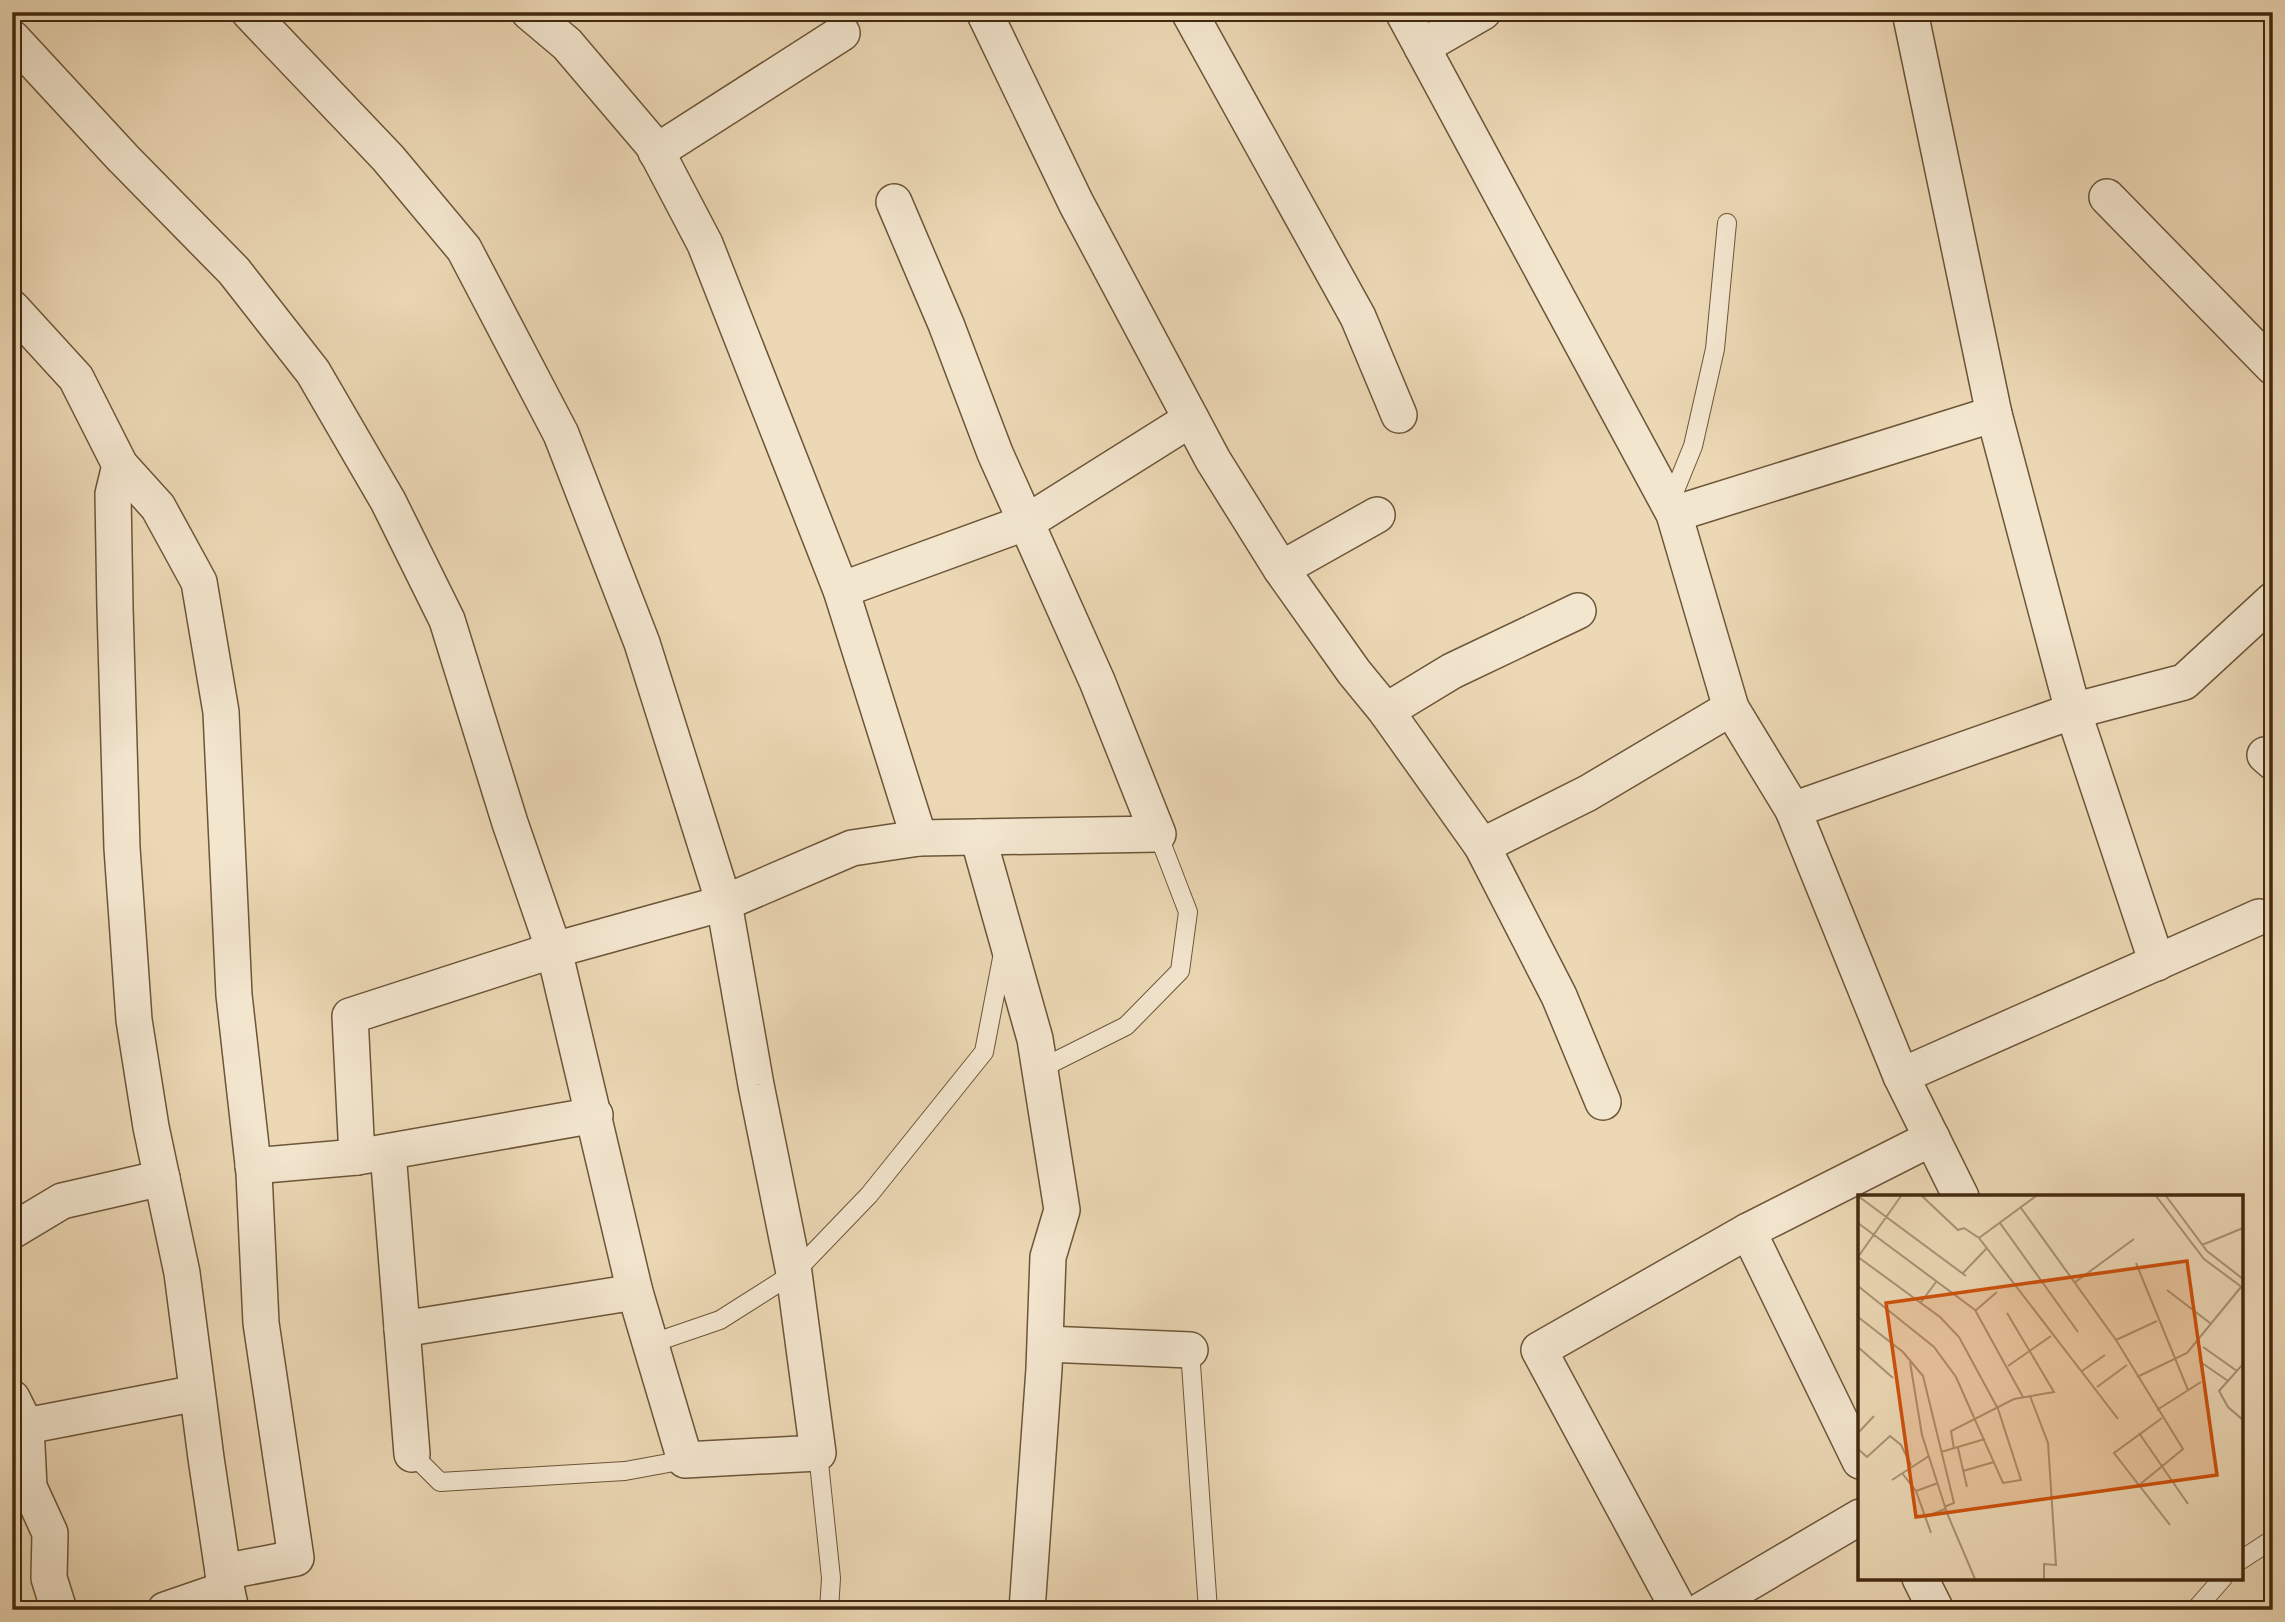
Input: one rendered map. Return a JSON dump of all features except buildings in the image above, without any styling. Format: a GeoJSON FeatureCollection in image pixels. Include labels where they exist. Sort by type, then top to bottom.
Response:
{"type":"FeatureCollection","features":[{"type":"Feature","properties":{"kind":"street"},"geometry":{"type":"LineString","coordinates":[[529,12],[567,44],[653,145],[705,244],[841,590],[919,838]]}},
{"type":"Feature","properties":{"kind":"street"},"geometry":{"type":"LineString","coordinates":[[984,12],[1076,203],[1213,460],[1281,569],[1482,846],[1559,996],[1603,1102]]}},
{"type":"Feature","properties":{"kind":"street"},"geometry":{"type":"LineString","coordinates":[[1189,12],[1358,317],[1399,415]]}},
{"type":"Feature","properties":{"kind":"street"},"geometry":{"type":"LineString","coordinates":[[1403,12],[1671,510],[1731,708],[1793,810],[1901,1076],[1960,1195]]}},
{"type":"Feature","properties":{"kind":"street"},"geometry":{"type":"LineString","coordinates":[[1422,47],[1483,12]]}},
{"type":"Feature","properties":{"kind":"street"},"geometry":{"type":"LineString","coordinates":[[1910,12],[1994,414],[2073,711],[2157,963]]}},
{"type":"Feature","properties":{"kind":"street"},"geometry":{"type":"LineString","coordinates":[[12,38],[234,271],[313,372],[388,501],[447,621],[510,823],[554,950],[635,1292],[685,1460],[818,1453],[794,1273],[756,1085],[724,903],[642,643],[561,433],[464,249],[388,158],[262,17]]}},
{"type":"Feature","properties":{"kind":"street"},"geometry":{"type":"LineString","coordinates":[[656,152],[842,33]]}},
{"type":"Feature","properties":{"kind":"street"},"geometry":{"type":"LineString","coordinates":[[2107,197],[2273,367]]}},
{"type":"Feature","properties":{"kind":"street"},"geometry":{"type":"LineString","coordinates":[[412,1454],[402,1329],[350,1016],[554,950],[724,903],[852,848],[919,838],[1158,834],[1097,681],[995,453],[946,324],[894,202]]}},
{"type":"Feature","properties":{"kind":"street"},"geometry":{"type":"LineString","coordinates":[[12,308],[76,378],[120,465],[158,508],[199,582],[221,712],[234,995],[253,1166],[261,1323],[296,1558],[227,1590],[165,1610]]}},
{"type":"Feature","properties":{"kind":"street"},"geometry":{"type":"LineString","coordinates":[[1671,510],[1994,414]]}},
{"type":"Feature","properties":{"kind":"street"},"geometry":{"type":"LineString","coordinates":[[841,590],[1027,522],[1191,419]]}},
{"type":"Feature","properties":{"kind":"street"},"geometry":{"type":"LineString","coordinates":[[120,465],[113,494],[122,848],[134,1020],[151,1127],[182,1273],[227,1590]]}},
{"type":"Feature","properties":{"kind":"street"},"geometry":{"type":"LineString","coordinates":[[1281,569],[1377,515]]}},
{"type":"Feature","properties":{"kind":"street"},"geometry":{"type":"LineString","coordinates":[[1793,810],[2073,711],[2184,682],[2273,600]]}},
{"type":"Feature","properties":{"kind":"street"},"geometry":{"type":"LineString","coordinates":[[1386,711],[1452,671],[1578,611]]}},
{"type":"Feature","properties":{"kind":"street"},"geometry":{"type":"LineString","coordinates":[[1482,846],[1588,793],[1731,708]]}},
{"type":"Feature","properties":{"kind":"street"},"geometry":{"type":"LineString","coordinates":[[978,837],[1035,1039],[1062,1210],[1048,1257],[1046,1344],[1027,1610]]}},
{"type":"Feature","properties":{"kind":"street"},"geometry":{"type":"LineString","coordinates":[[1901,1076],[2259,917]]}},
{"type":"Feature","properties":{"kind":"street"},"geometry":{"type":"LineString","coordinates":[[253,1166],[372,1155],[595,1115]]}},
{"type":"Feature","properties":{"kind":"street"},"geometry":{"type":"LineString","coordinates":[[1679,1610],[1539,1350],[1748,1231],[1932,1138]]}},
{"type":"Feature","properties":{"kind":"street"},"geometry":{"type":"LineString","coordinates":[[15,1218],[62,1201],[162,1178]]}},
{"type":"Feature","properties":{"kind":"street"},"geometry":{"type":"LineString","coordinates":[[1748,1231],[1858,1457]]}},
{"type":"Feature","properties":{"kind":"street"},"geometry":{"type":"LineString","coordinates":[[402,1329],[635,1292]]}},
{"type":"Feature","properties":{"kind":"street"},"geometry":{"type":"LineString","coordinates":[[1046,1344],[1190,1350]]}},
{"type":"Feature","properties":{"kind":"street"},"geometry":{"type":"LineString","coordinates":[[59,1610],[49,1578],[50,1534],[29,1486],[19,1412],[197,1392]]}},
{"type":"Feature","properties":{"kind":"street"},"geometry":{"type":"LineString","coordinates":[[1702,1610],[1858,1518]]}},
{"type":"Feature","properties":{"kind":"street"},"geometry":{"type":"LineString","coordinates":[[1921,1580],[1936,1610]]}},
{"type":"Feature","properties":{"kind":"lane"},"geometry":{"type":"LineString","coordinates":[[1671,510],[1693,446],[1715,349],[1727,223]]}},
{"type":"Feature","properties":{"kind":"lane"},"geometry":{"type":"LineString","coordinates":[[1040,1069],[1126,1026],[1180,971],[1188,912],[1158,834]]}},
{"type":"Feature","properties":{"kind":"lane"},"geometry":{"type":"LineString","coordinates":[[650,1344],[720,1320],[794,1273],[869,1195],[984,1052],[1006,938]]}},
{"type":"Feature","properties":{"kind":"lane"},"geometry":{"type":"LineString","coordinates":[[1190,1350],[1208,1610]]}},
{"type":"Feature","properties":{"kind":"lane"},"geometry":{"type":"LineString","coordinates":[[818,1453],[831,1578],[829,1610]]}},
{"type":"Feature","properties":{"kind":"lane"},"geometry":{"type":"LineString","coordinates":[[412,1454],[440,1482],[625,1471],[685,1460]]}},
{"type":"Feature","properties":{"kind":"lane"},"geometry":{"type":"LineString","coordinates":[[2243,1559],[2273,1539]]}},
{"type":"Feature","properties":{"kind":"lane"},"geometry":{"type":"LineString","coordinates":[[2195,1610],[2221,1580]]}}]}
